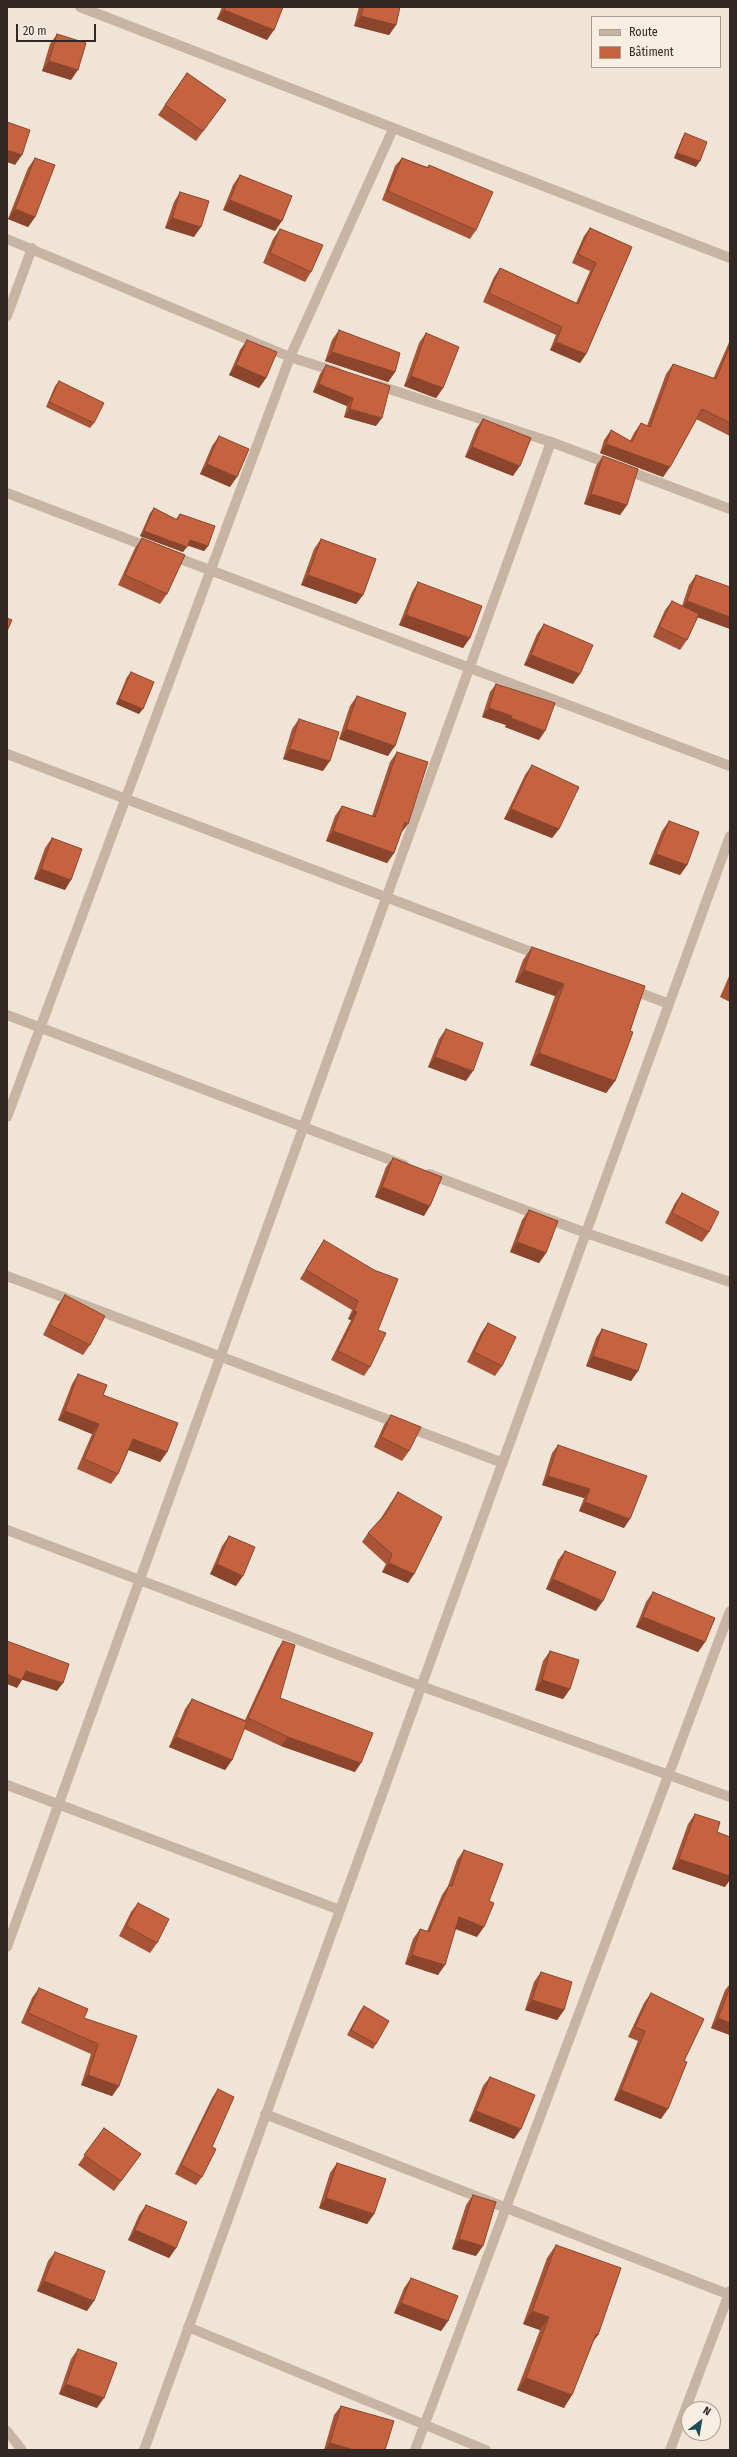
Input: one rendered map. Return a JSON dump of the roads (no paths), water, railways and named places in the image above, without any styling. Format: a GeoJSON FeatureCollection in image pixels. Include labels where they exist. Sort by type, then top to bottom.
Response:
{"type":"FeatureCollection","features":[{"type":"Feature","properties":{"kind":"street"},"geometry":{"type":"LineString","coordinates":[[80,7],[730,258]]}},
{"type":"Feature","properties":{"kind":"street"},"geometry":{"type":"LineString","coordinates":[[7,1117],[290,357],[393,129]]}},
{"type":"Feature","properties":{"kind":"street"},"geometry":{"type":"LineString","coordinates":[[7,239],[32,248],[290,357],[349,376]]}},
{"type":"Feature","properties":{"kind":"street"},"geometry":{"type":"LineString","coordinates":[[7,316],[32,248]]}},
{"type":"Feature","properties":{"kind":"street"},"geometry":{"type":"LineString","coordinates":[[364,381],[551,442],[730,509]]}},
{"type":"Feature","properties":{"kind":"street"},"geometry":{"type":"LineString","coordinates":[[7,1947],[551,442]]}},
{"type":"Feature","properties":{"kind":"street"},"geometry":{"type":"LineString","coordinates":[[7,494],[730,766]]}},
{"type":"Feature","properties":{"kind":"street"},"geometry":{"type":"LineString","coordinates":[[7,754],[550,959]]}},
{"type":"Feature","properties":{"kind":"street"},"geometry":{"type":"LineString","coordinates":[[144,2450],[730,836]]}},
{"type":"Feature","properties":{"kind":"street"},"geometry":{"type":"LineString","coordinates":[[617,984],[669,1004]]}},
{"type":"Feature","properties":{"kind":"street"},"geometry":{"type":"LineString","coordinates":[[7,1015],[586,1233],[730,1282]]}},
{"type":"Feature","properties":{"kind":"street"},"geometry":{"type":"LineString","coordinates":[[7,1276],[503,1463]]}},
{"type":"Feature","properties":{"kind":"street"},"geometry":{"type":"LineString","coordinates":[[7,1530],[421,1686],[730,1797]]}},
{"type":"Feature","properties":{"kind":"street"},"geometry":{"type":"LineString","coordinates":[[415,2450],[730,1610]]}},
{"type":"Feature","properties":{"kind":"street"},"geometry":{"type":"LineString","coordinates":[[7,1785],[340,1910]]}},
{"type":"Feature","properties":{"kind":"street"},"geometry":{"type":"LineString","coordinates":[[266,2114],[506,2208],[730,2293],[670,2450]]}},
{"type":"Feature","properties":{"kind":"street"},"geometry":{"type":"LineString","coordinates":[[188,2327],[486,2450]]}},
{"type":"Feature","properties":{"kind":"street"},"geometry":{"type":"LineString","coordinates":[[7,2431],[22,2450]]}}]}
